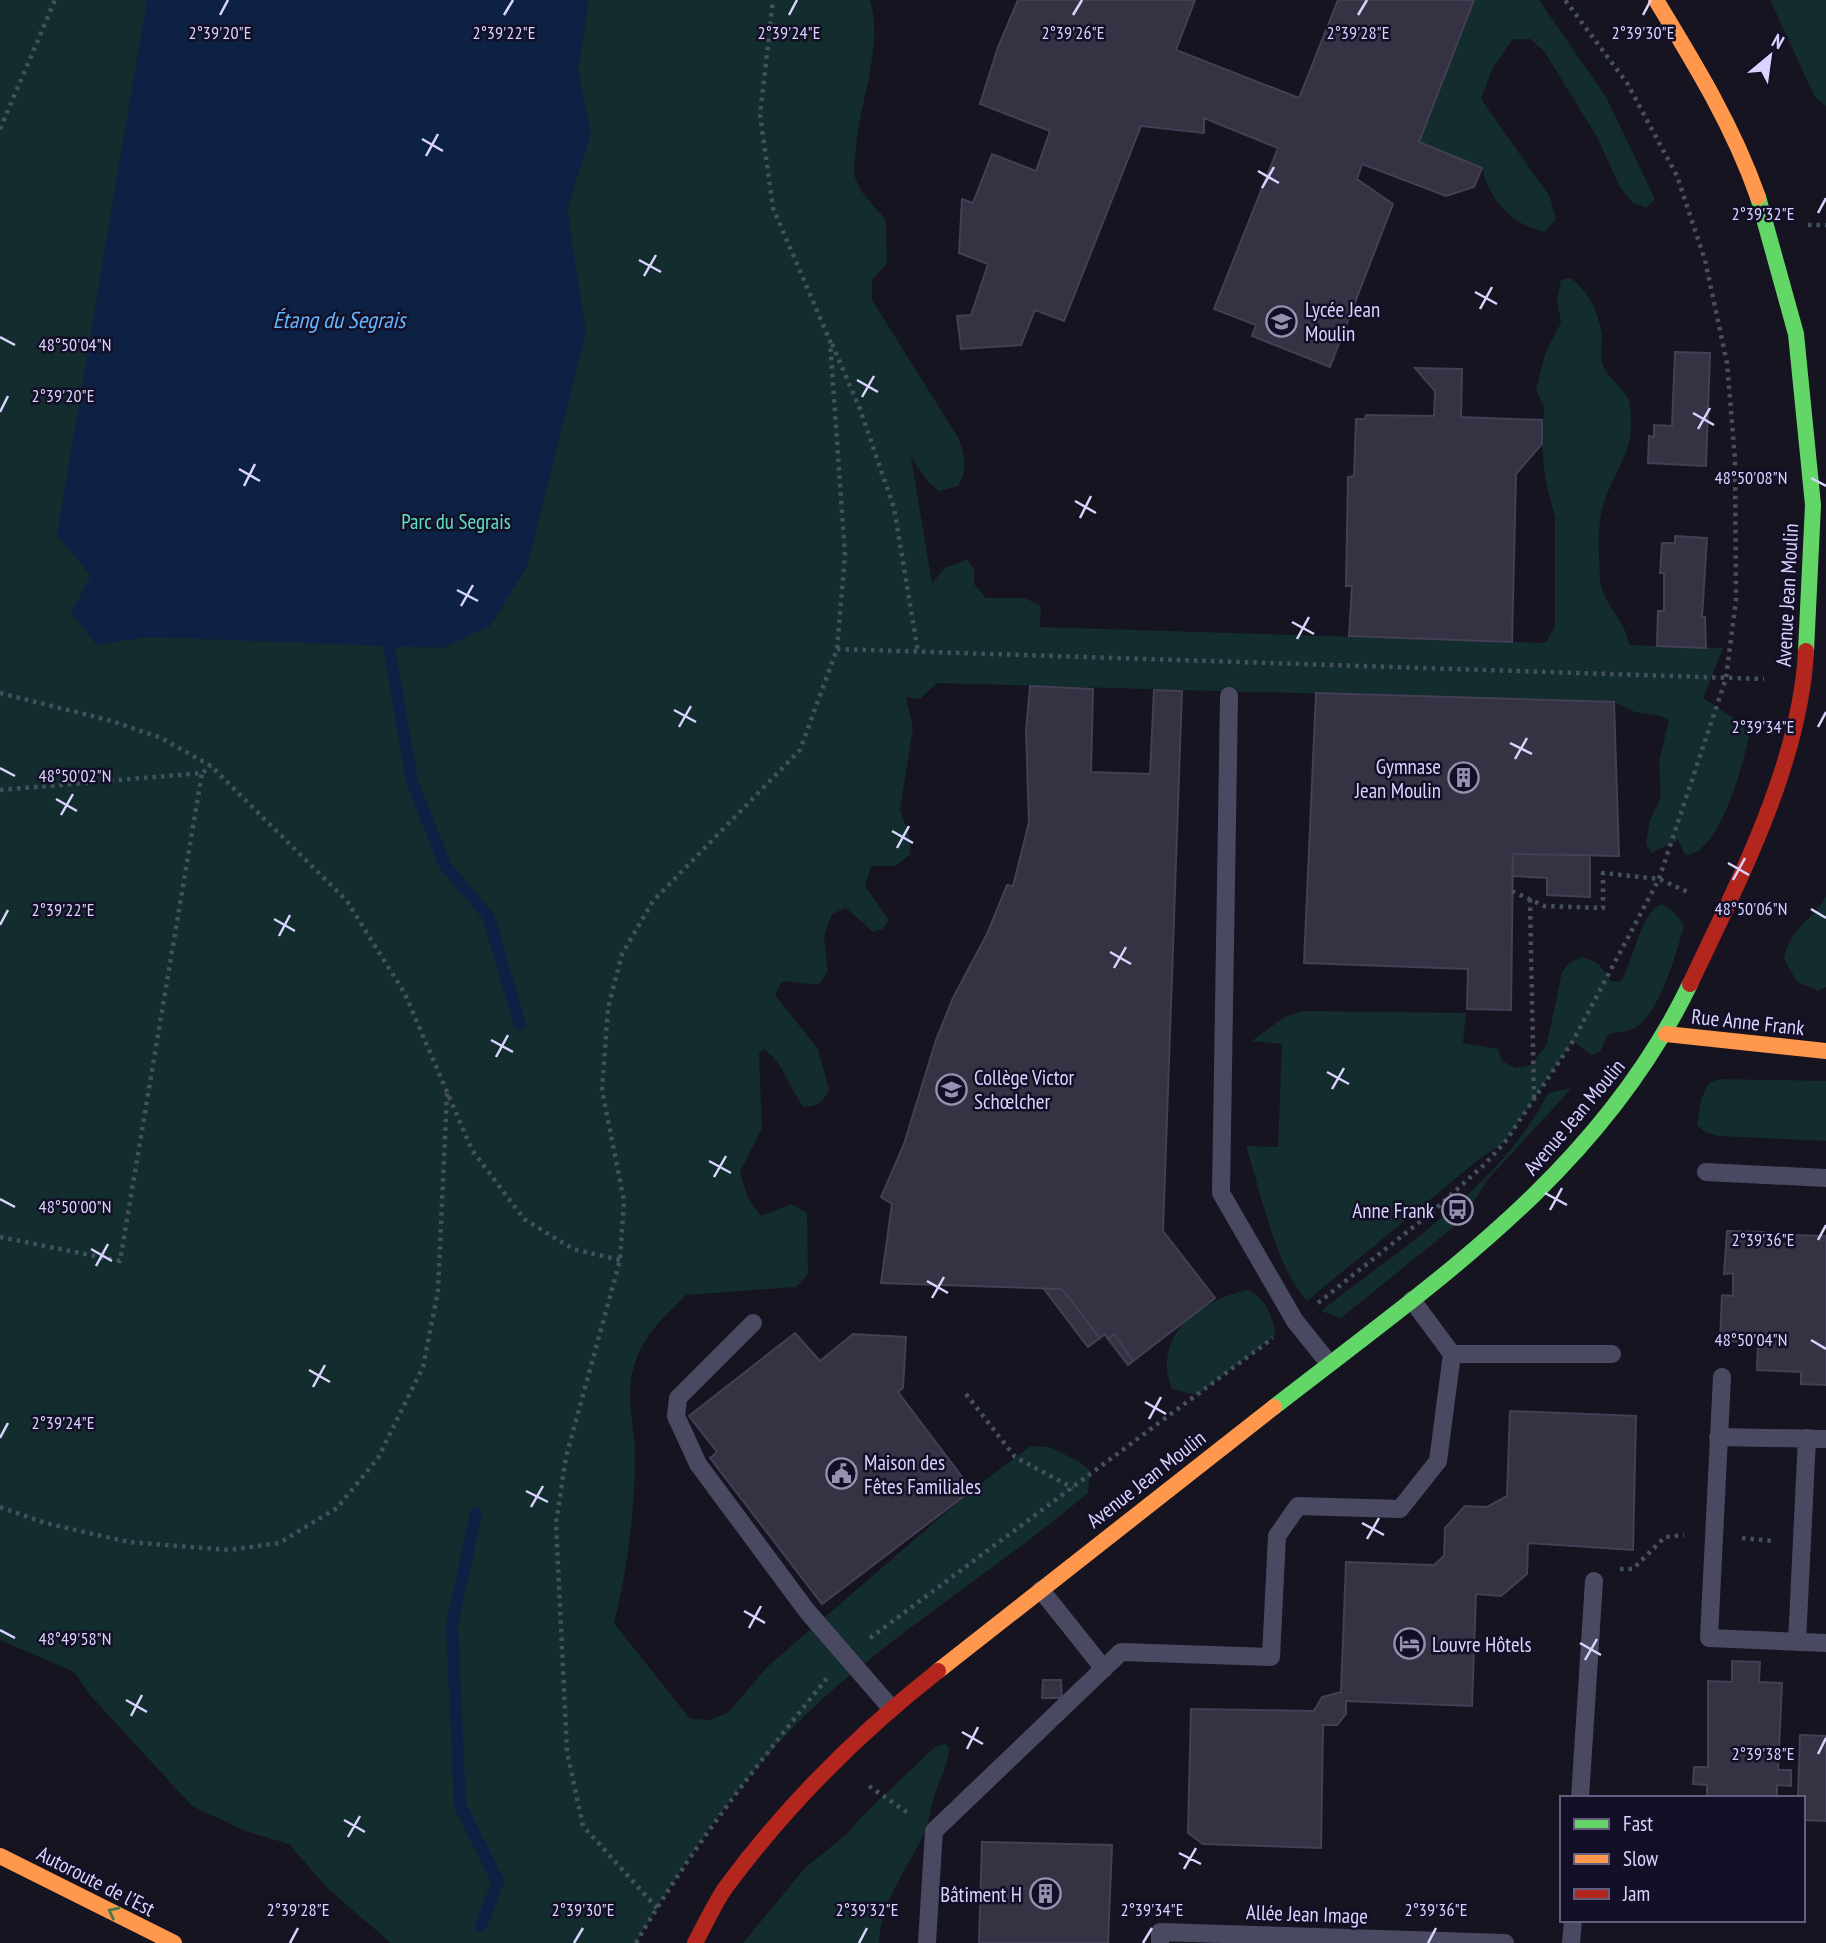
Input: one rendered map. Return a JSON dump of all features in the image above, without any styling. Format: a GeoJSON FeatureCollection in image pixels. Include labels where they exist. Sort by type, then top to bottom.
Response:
{"type":"FeatureCollection","features":[{"type":"Feature","properties":{"kind":"main road","name":"Avenue Jean Moulin"},"geometry":{"type":"LineString","coordinates":[[695,1943],[725,1889],[804,1794],[891,1709],[1328,1362],[1480,1246],[1557,1175],[1631,1086],[1666,1034],[1727,908],[1791,741],[1804,680],[1813,505],[1796,334],[1769,227],[1742,150],[1725,116],[1656,0]]}},
{"type":"Feature","properties":{"kind":"main road","name":"Rue Anne Frank"},"geometry":{"type":"LineString","coordinates":[[1666,1034],[1826,1051]]}},
{"type":"Feature","properties":{"kind":"main road","name":"Autoroute de l’Est"},"geometry":{"type":"LineString","coordinates":[[0,1856],[174,1943]]}},
{"type":"Feature","properties":{"kind":"lane"},"geometry":{"type":"LineString","coordinates":[[1229,696],[1220,1194],[1295,1321],[1328,1362]]}},
{"type":"Feature","properties":{"kind":"lane"},"geometry":{"type":"LineString","coordinates":[[1706,1172],[1826,1178]]}},
{"type":"Feature","properties":{"kind":"lane"},"geometry":{"type":"LineString","coordinates":[[928,1943],[934,1831],[1121,1652],[1271,1657],[1277,1536],[1298,1506],[1400,1509],[1438,1461],[1452,1354],[1412,1300]]}},
{"type":"Feature","properties":{"kind":"lane"},"geometry":{"type":"LineString","coordinates":[[753,1323],[678,1398],[676,1416],[698,1464],[768,1562],[844,1658],[891,1709]]}},
{"type":"Feature","properties":{"kind":"lane"},"geometry":{"type":"LineString","coordinates":[[1452,1354],[1612,1354]]}},
{"type":"Feature","properties":{"kind":"lane"},"geometry":{"type":"LineString","coordinates":[[1722,1377],[1709,1638],[1826,1643]]}},
{"type":"Feature","properties":{"kind":"lane"},"geometry":{"type":"LineString","coordinates":[[1718,1437],[1826,1439]]}},
{"type":"Feature","properties":{"kind":"lane"},"geometry":{"type":"LineString","coordinates":[[1797,1642],[1807,1438]]}},
{"type":"Feature","properties":{"kind":"lane"},"geometry":{"type":"LineString","coordinates":[[1580,1796],[1594,1581]]}},
{"type":"Feature","properties":{"kind":"lane"},"geometry":{"type":"LineString","coordinates":[[1041,1590],[1104,1669]]}},
{"type":"Feature","properties":{"kind":"lane"},"geometry":{"type":"LineString","coordinates":[[1572,1943],[1573,1922]]}},
{"type":"Feature","properties":{"kind":"lane","name":"Allée Jean Image"},"geometry":{"type":"LineString","coordinates":[[1160,1943],[1160,1932],[1505,1943]]}},
{"type":"Feature","properties":{"kind":"path"},"geometry":{"type":"LineString","coordinates":[[0,129],[55,0]]}},
{"type":"Feature","properties":{"kind":"path"},"geometry":{"type":"LineString","coordinates":[[774,0],[760,116],[773,208],[860,409],[894,508],[918,652]]}},
{"type":"Feature","properties":{"kind":"path"},"geometry":{"type":"LineString","coordinates":[[636,1943],[657,1908],[751,1772],[844,1658],[1074,1489],[1295,1321],[1432,1212],[1485,1164],[1505,1142],[1573,1041],[1659,879],[1726,678],[1736,600],[1735,459],[1727,363],[1705,260],[1677,176],[1627,83],[1565,0]]}},
{"type":"Feature","properties":{"kind":"path"},"geometry":{"type":"LineString","coordinates":[[1807,225],[1826,225]]}},
{"type":"Feature","properties":{"kind":"path"},"geometry":{"type":"LineString","coordinates":[[657,1908],[583,1826],[567,1752],[556,1523],[566,1457],[620,1261],[624,1201],[602,1090],[608,1008],[622,954],[653,901],[800,750],[837,649],[845,555],[830,341]]}},
{"type":"Feature","properties":{"kind":"path"},"geometry":{"type":"LineString","coordinates":[[837,649],[1726,678]]}},
{"type":"Feature","properties":{"kind":"path"},"geometry":{"type":"LineString","coordinates":[[0,693],[112,721],[149,734],[211,766],[347,901],[405,995],[472,1150],[524,1219],[573,1249],[620,1261]]}},
{"type":"Feature","properties":{"kind":"path"},"geometry":{"type":"LineString","coordinates":[[0,790],[105,779],[202,774],[211,766]]}},
{"type":"Feature","properties":{"kind":"path"},"geometry":{"type":"LineString","coordinates":[[0,1237],[120,1261],[202,774]]}},
{"type":"Feature","properties":{"kind":"path"},"geometry":{"type":"LineString","coordinates":[[1512,891],[1544,906],[1603,908],[1603,873],[1659,879],[1697,896]]}},
{"type":"Feature","properties":{"kind":"path"},"geometry":{"type":"LineString","coordinates":[[1530,899],[1534,1100]]}},
{"type":"Feature","properties":{"kind":"path"},"geometry":{"type":"LineString","coordinates":[[0,1507],[45,1523],[129,1542],[229,1549],[279,1543],[337,1508],[378,1458],[423,1367],[438,1291],[447,1092]]}},
{"type":"Feature","properties":{"kind":"path"},"geometry":{"type":"LineString","coordinates":[[966,1394],[1015,1457],[1074,1489]]}},
{"type":"Feature","properties":{"kind":"path"},"geometry":{"type":"LineString","coordinates":[[873,1790],[897,1807]]}},
{"type":"Feature","properties":{"kind":"green space","name":"Parc du Segrais"},"geometry":{"type":"Polygon","coordinates":[[[0,0],[870,0],[874,18],[873,55],[858,132],[854,171],[861,190],[886,220],[887,263],[872,280],[872,300],[959,439],[964,458],[963,474],[958,486],[939,491],[928,482],[911,457],[932,583],[945,568],[967,559],[974,570],[974,584],[986,598],[1025,598],[1041,606],[1040,627],[1546,643],[1555,626],[1555,518],[1545,478],[1542,444],[1544,407],[1536,390],[1546,351],[1561,323],[1557,300],[1561,280],[1571,278],[1583,290],[1596,312],[1601,328],[1603,364],[1628,398],[1630,407],[1628,446],[1605,498],[1600,517],[1601,587],[1624,628],[1629,645],[1723,648],[1703,698],[1740,722],[1749,736],[1735,787],[1719,825],[1697,851],[1685,855],[1678,840],[1651,853],[1646,844],[1650,820],[1661,797],[1659,761],[1669,721],[1661,716],[1635,712],[1614,702],[937,683],[920,699],[906,697],[913,728],[900,810],[910,837],[910,854],[896,866],[871,866],[865,886],[889,920],[883,929],[873,932],[846,908],[832,914],[824,936],[828,972],[818,985],[782,981],[775,995],[818,1049],[829,1090],[827,1094],[816,1105],[804,1107],[776,1060],[763,1049],[759,1054],[762,1128],[740,1172],[748,1198],[761,1216],[791,1204],[807,1213],[808,1274],[796,1287],[686,1295],[656,1326],[644,1343],[635,1363],[630,1388],[635,1445],[633,1500],[627,1561],[614,1623],[690,1719],[711,1720],[729,1712],[767,1667],[972,1490],[1031,1446],[1049,1447],[1090,1470],[1088,1493],[859,1668],[799,1722],[746,1780],[722,1812],[677,1876],[636,1943],[391,1943],[327,1888],[289,1844],[245,1831],[192,1806],[90,1695],[74,1672],[0,1640],[0,0]]]}},
{"type":"Feature","properties":{"kind":"green space"},"geometry":{"type":"Polygon","coordinates":[[[1475,0],[1539,0],[1606,97],[1655,199],[1646,208],[1632,202],[1620,187],[1597,137],[1544,51],[1530,39],[1513,39],[1492,69],[1481,99],[1550,197],[1556,219],[1545,232],[1522,224],[1504,210],[1491,191],[1482,168],[1419,142],[1475,0]]]}},
{"type":"Feature","properties":{"kind":"green space"},"geometry":{"type":"Polygon","coordinates":[[[1770,0],[1826,0],[1826,106],[1815,97],[1770,0]]]}},
{"type":"Feature","properties":{"kind":"green space"},"geometry":{"type":"Polygon","coordinates":[[[1826,896],[1826,987],[1818,991],[1797,982],[1784,959],[1796,931],[1826,896]]]}},
{"type":"Feature","properties":{"kind":"green space"},"geometry":{"type":"Polygon","coordinates":[[[1662,904],[1674,912],[1684,926],[1666,982],[1644,1021],[1635,1028],[1608,1034],[1600,1052],[1591,1055],[1573,1041],[1505,1142],[1482,1157],[1307,1301],[1296,1287],[1278,1249],[1246,1146],[1278,1147],[1282,1044],[1252,1041],[1284,1017],[1304,1011],[1466,1013],[1463,1043],[1498,1049],[1502,1061],[1516,1068],[1531,1065],[1547,1044],[1562,972],[1570,962],[1582,957],[1591,960],[1599,964],[1611,981],[1620,982],[1648,917],[1662,904]]]}},
{"type":"Feature","properties":{"kind":"green space"},"geometry":{"type":"Polygon","coordinates":[[[1719,1079],[1826,1081],[1826,1141],[1719,1136],[1705,1132],[1697,1125],[1701,1099],[1709,1083],[1719,1079]]]}},
{"type":"Feature","properties":{"kind":"green space"},"geometry":{"type":"Polygon","coordinates":[[[1572,1088],[1488,1179],[1462,1220],[1341,1318],[1321,1311],[1416,1239],[1477,1186],[1528,1126],[1548,1093],[1572,1088]]]}},
{"type":"Feature","properties":{"kind":"green space"},"geometry":{"type":"Polygon","coordinates":[[[1248,1290],[1268,1309],[1275,1336],[1197,1395],[1172,1389],[1167,1370],[1168,1352],[1174,1336],[1198,1311],[1214,1302],[1248,1290]]]}},
{"type":"Feature","properties":{"kind":"green space"},"geometry":{"type":"Polygon","coordinates":[[[945,1744],[949,1748],[947,1762],[926,1828],[884,1913],[879,1943],[743,1943],[804,1869],[849,1832],[861,1817],[936,1746],[945,1744]]]}},
{"type":"Feature","properties":{"kind":"water","name":"Étang du Segrais"},"geometry":{"type":"Polygon","coordinates":[[[147,0],[589,0],[578,70],[591,134],[567,209],[586,333],[527,567],[490,626],[442,648],[145,637],[97,645],[71,613],[91,576],[57,535],[147,0]]]}},
{"type":"Feature","properties":{"kind":"building"},"geometry":{"type":"Polygon","coordinates":[[[1018,0],[1195,0],[1176,50],[1299,98],[1338,0],[1474,0],[1419,142],[1482,168],[1474,187],[1446,196],[1362,164],[1357,179],[1393,204],[1330,367],[1252,336],[1256,325],[1214,309],[1278,148],[1204,118],[1204,133],[1141,126],[1064,321],[1035,310],[1021,345],[961,349],[957,316],[971,315],[988,264],[959,253],[962,199],[973,203],[992,154],[1036,171],[1050,131],[980,104],[998,47],[1018,0]]]}},
{"type":"Feature","properties":{"kind":"building"},"geometry":{"type":"Polygon","coordinates":[[[1675,352],[1710,353],[1706,466],[1648,463],[1649,436],[1654,437],[1654,425],[1672,426],[1675,352]]]}},
{"type":"Feature","properties":{"kind":"building"},"geometry":{"type":"Polygon","coordinates":[[[1415,368],[1462,369],[1461,417],[1542,420],[1542,444],[1516,474],[1512,642],[1349,636],[1352,586],[1346,586],[1348,477],[1354,476],[1356,419],[1365,419],[1366,415],[1434,416],[1435,391],[1415,368]]]}},
{"type":"Feature","properties":{"kind":"building"},"geometry":{"type":"Polygon","coordinates":[[[1675,536],[1707,538],[1702,617],[1705,617],[1706,648],[1657,646],[1658,611],[1664,611],[1664,573],[1660,573],[1662,543],[1675,543],[1675,536]]]}},
{"type":"Feature","properties":{"kind":"building"},"geometry":{"type":"Polygon","coordinates":[[[1030,686],[1093,689],[1091,772],[1150,774],[1154,690],[1182,691],[1163,1231],[1215,1298],[1133,1361],[1114,1334],[1108,1339],[1105,1334],[1100,1338],[1062,1289],[881,1283],[892,1204],[881,1197],[904,1144],[936,1040],[953,998],[987,934],[1007,885],[1013,886],[1029,822],[1026,731],[1030,686]]]}},
{"type":"Feature","properties":{"kind":"building","name":"Gymnase Jean Moulin"},"geometry":{"type":"Polygon","coordinates":[[[1316,693],[1614,702],[1619,856],[1513,854],[1511,1010],[1467,1009],[1468,969],[1304,963],[1316,693]]]}},
{"type":"Feature","properties":{"kind":"building"},"geometry":{"type":"Polygon","coordinates":[[[1513,854],[1590,855],[1590,897],[1547,895],[1547,878],[1512,876],[1513,854]]]}},
{"type":"Feature","properties":{"kind":"building"},"geometry":{"type":"Polygon","coordinates":[[[1727,1231],[1765,1232],[1766,1243],[1789,1244],[1789,1235],[1826,1236],[1826,1385],[1801,1384],[1801,1372],[1757,1370],[1758,1342],[1720,1341],[1722,1295],[1733,1296],[1733,1273],[1724,1274],[1727,1231]]]}},
{"type":"Feature","properties":{"kind":"building"},"geometry":{"type":"Polygon","coordinates":[[[1044,1289],[1062,1289],[1100,1338],[1088,1347],[1044,1289]]]}},
{"type":"Feature","properties":{"kind":"building","name":"Maison des Fêtes Familiales"},"geometry":{"type":"Polygon","coordinates":[[[795,1333],[820,1361],[853,1334],[906,1337],[903,1388],[898,1392],[972,1490],[822,1604],[710,1458],[717,1452],[689,1416],[795,1333]]]}},
{"type":"Feature","properties":{"kind":"building"},"geometry":{"type":"Polygon","coordinates":[[[1114,1334],[1133,1361],[1128,1365],[1108,1339],[1114,1334]]]}},
{"type":"Feature","properties":{"kind":"building","name":"Louvre Hôtels"},"geometry":{"type":"Polygon","coordinates":[[[1510,1411],[1636,1416],[1633,1550],[1528,1543],[1527,1574],[1501,1596],[1476,1594],[1472,1706],[1346,1701],[1346,1714],[1337,1725],[1323,1725],[1321,1848],[1203,1844],[1188,1833],[1191,1709],[1314,1711],[1322,1697],[1341,1692],[1346,1562],[1434,1565],[1444,1556],[1445,1528],[1465,1506],[1487,1507],[1507,1496],[1510,1411]]]}},
{"type":"Feature","properties":{"kind":"building"},"geometry":{"type":"Polygon","coordinates":[[[1732,1661],[1760,1662],[1759,1682],[1782,1683],[1778,1770],[1791,1770],[1791,1786],[1777,1785],[1777,1796],[1707,1796],[1707,1785],[1693,1784],[1694,1767],[1708,1767],[1708,1681],[1732,1682],[1732,1661]]]}},
{"type":"Feature","properties":{"kind":"building"},"geometry":{"type":"Polygon","coordinates":[[[1043,1680],[1061,1680],[1062,1698],[1042,1698],[1043,1680]]]}},
{"type":"Feature","properties":{"kind":"building"},"geometry":{"type":"Polygon","coordinates":[[[1800,1735],[1826,1736],[1826,1821],[1805,1820],[1805,1796],[1798,1796],[1800,1735]]]}},
{"type":"Feature","properties":{"kind":"building","name":"Bâtiment H"},"geometry":{"type":"Polygon","coordinates":[[[982,1842],[1112,1845],[1108,1943],[979,1943],[982,1842]]]}},
{"type":"Feature","properties":{"kind":"waterway"},"geometry":{"type":"LineString","coordinates":[[389,646],[412,781],[445,865],[488,916],[520,1024]]}},
{"type":"Feature","properties":{"kind":"waterway"},"geometry":{"type":"LineString","coordinates":[[476,1513],[452,1625],[460,1805],[498,1881],[481,1926]]}},
{"type":"Feature","properties":{"kind":"traffic: fast"},"geometry":{"type":"LineString","coordinates":[[1758,197],[1796,334],[1813,505],[1806,651]]}},
{"type":"Feature","properties":{"kind":"traffic: fast"},"geometry":{"type":"LineString","coordinates":[[1274,1407],[1452,1268],[1508,1220],[1561,1168],[1609,1112],[1653,1051],[1690,984]]}},
{"type":"Feature","properties":{"kind":"traffic: slow"},"geometry":{"type":"LineString","coordinates":[[1656,0],[1725,120],[1758,197]]}},
{"type":"Feature","properties":{"kind":"traffic: slow"},"geometry":{"type":"LineString","coordinates":[[1666,1034],[1826,1051]]}},
{"type":"Feature","properties":{"kind":"traffic: slow"},"geometry":{"type":"LineString","coordinates":[[938,1671],[1274,1407]]}},
{"type":"Feature","properties":{"kind":"traffic: slow"},"geometry":{"type":"LineString","coordinates":[[0,1856],[174,1943]]}},
{"type":"Feature","properties":{"kind":"traffic: jam"},"geometry":{"type":"LineString","coordinates":[[1690,984],[1746,864],[1779,780],[1792,737],[1806,651]]}},
{"type":"Feature","properties":{"kind":"traffic: jam"},"geometry":{"type":"LineString","coordinates":[[695,1943],[726,1887],[773,1828],[852,1745],[938,1671]]}},
{"type":"Feature","properties":{"kind":"place","name":"Lycée Jean Moulin"},"geometry":{"type":"Point","coordinates":[1282,321]}},
{"type":"Feature","properties":{"kind":"place","name":"Gymnase Jean Moulin"},"geometry":{"type":"Point","coordinates":[1464,778]}},
{"type":"Feature","properties":{"kind":"place","name":"Collège Victor Schœlcher"},"geometry":{"type":"Point","coordinates":[951,1089]}},
{"type":"Feature","properties":{"kind":"place","name":"Anne Frank"},"geometry":{"type":"Point","coordinates":[1457,1210]}},
{"type":"Feature","properties":{"kind":"place","name":"Maison des Fêtes Familiales"},"geometry":{"type":"Point","coordinates":[841,1474]}},
{"type":"Feature","properties":{"kind":"place","name":"Louvre Hôtels"},"geometry":{"type":"Point","coordinates":[1409,1644]}},
{"type":"Feature","properties":{"kind":"place","name":"Bâtiment H"},"geometry":{"type":"Point","coordinates":[1045,1894]}}]}
